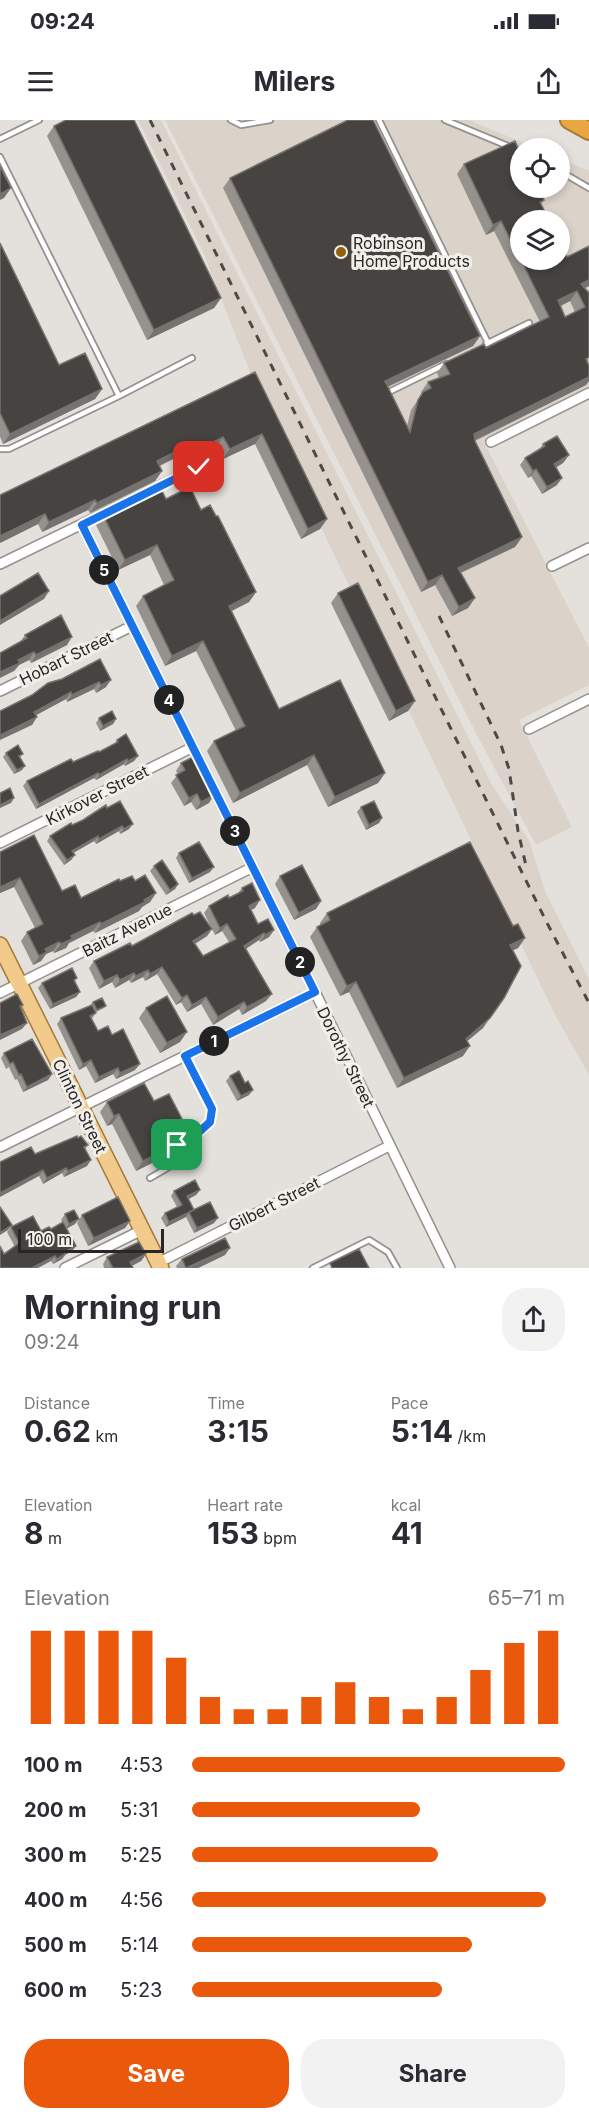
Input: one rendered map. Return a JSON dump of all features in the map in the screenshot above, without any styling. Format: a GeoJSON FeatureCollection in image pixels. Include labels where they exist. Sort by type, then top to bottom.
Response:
{"type":"FeatureCollection","features":[{"type":"Feature","properties":{"kind":"highway"},"geometry":{"type":"LineString","coordinates":[[569,120],[589,131]]}},
{"type":"Feature","properties":{"kind":"main road","name":"Clinton Street"},"geometry":{"type":"LineString","coordinates":[[0,945],[160,1265]]}},
{"type":"Feature","properties":{"kind":"street"},"geometry":{"type":"LineString","coordinates":[[491,442],[589,393]]}},
{"type":"Feature","properties":{"kind":"street"},"geometry":{"type":"LineString","coordinates":[[0,564],[199,467]]}},
{"type":"Feature","properties":{"kind":"street","name":"Dorothy Street"},"geometry":{"type":"LineString","coordinates":[[82,525],[450,1268]]}},
{"type":"Feature","properties":{"kind":"street"},"geometry":{"type":"LineString","coordinates":[[552,567],[589,548]]}},
{"type":"Feature","properties":{"kind":"street","name":"Hobart Street"},"geometry":{"type":"LineString","coordinates":[[0,691],[132,626]]}},
{"type":"Feature","properties":{"kind":"street"},"geometry":{"type":"LineString","coordinates":[[529,729],[589,699]]}},
{"type":"Feature","properties":{"kind":"street","name":"Kirkover Street"},"geometry":{"type":"LineString","coordinates":[[0,843],[193,747]]}},
{"type":"Feature","properties":{"kind":"street","name":"Baitz Avenue"},"geometry":{"type":"LineString","coordinates":[[0,993],[253,867]]}},
{"type":"Feature","properties":{"kind":"street"},"geometry":{"type":"LineString","coordinates":[[0,1147],[315,992]]}},
{"type":"Feature","properties":{"kind":"street","name":"Gilbert Street"},"geometry":{"type":"LineString","coordinates":[[160,1265],[389,1146]]}},
{"type":"Feature","properties":{"kind":"street"},"geometry":{"type":"LineString","coordinates":[[65,1268],[142,1230]]}},
{"type":"Feature","properties":{"kind":"lane"},"geometry":{"type":"LineString","coordinates":[[0,139],[39,120]]}},
{"type":"Feature","properties":{"kind":"lane"},"geometry":{"type":"LineString","coordinates":[[231,120],[241,125],[270,120]]}},
{"type":"Feature","properties":{"kind":"lane"},"geometry":{"type":"LineString","coordinates":[[379,120],[488,344]]}},
{"type":"Feature","properties":{"kind":"lane"},"geometry":{"type":"LineString","coordinates":[[445,120],[510,147]]}},
{"type":"Feature","properties":{"kind":"lane"},"geometry":{"type":"LineString","coordinates":[[0,157],[119,396]]}},
{"type":"Feature","properties":{"kind":"lane"},"geometry":{"type":"LineString","coordinates":[[570,177],[589,188]]}},
{"type":"Feature","properties":{"kind":"lane"},"geometry":{"type":"LineString","coordinates":[[477,349],[529,323]]}},
{"type":"Feature","properties":{"kind":"lane"},"geometry":{"type":"LineString","coordinates":[[0,449],[9,450],[192,358]]}},
{"type":"Feature","properties":{"kind":"lane"},"geometry":{"type":"LineString","coordinates":[[391,390],[456,359]]}},
{"type":"Feature","properties":{"kind":"lane"},"geometry":{"type":"LineString","coordinates":[[150,1178],[169,1167],[168,1156],[177,1145],[199,1132],[210,1122],[212,1109],[185,1056]]}},
{"type":"Feature","properties":{"kind":"lane"},"geometry":{"type":"LineString","coordinates":[[313,1268],[369,1240],[388,1252],[397,1268]]}},
{"type":"Feature","properties":{"kind":"shaded area"},"geometry":{"type":"Polygon","coordinates":[[[138,120],[161,120],[492,785],[529,840],[545,891],[589,979],[589,1075],[555,1015],[266,413],[203,252],[138,120]]]}},
{"type":"Feature","properties":{"kind":"shaded area"},"geometry":{"type":"Polygon","coordinates":[[[165,120],[469,120],[512,138],[510,138],[510,198],[570,198],[570,162],[589,171],[589,387],[484,442],[589,648],[589,685],[519,720],[572,827],[536,845],[480,741],[165,120]]]}},
{"type":"Feature","properties":{"kind":"building"},"geometry":{"type":"Polygon","coordinates":[[[66,120],[134,120],[221,298],[154,330],[54,126],[66,120]]]}},
{"type":"Feature","properties":{"kind":"building"},"geometry":{"type":"Polygon","coordinates":[[[348,120],[373,120],[480,336],[385,381],[410,432],[418,400],[423,392],[431,388],[428,382],[450,374],[444,363],[484,344],[486,348],[549,317],[526,270],[570,270],[570,256],[589,246],[589,280],[581,284],[589,293],[589,357],[586,359],[589,366],[589,377],[474,434],[475,441],[522,537],[458,568],[475,598],[459,607],[442,575],[428,582],[230,178],[348,120]],[[577,291],[558,300],[565,317],[585,307],[577,291]]]}},
{"type":"Feature","properties":{"kind":"building"},"geometry":{"type":"Polygon","coordinates":[[[510,143],[510,198],[543,198],[544,200],[540,202],[544,210],[510,210],[510,239],[501,221],[493,225],[464,164],[510,143]]]}},
{"type":"Feature","properties":{"kind":"building"},"geometry":{"type":"Polygon","coordinates":[[[0,166],[11,188],[0,194],[0,166]]]}},
{"type":"Feature","properties":{"kind":"building"},"geometry":{"type":"Polygon","coordinates":[[[0,243],[59,365],[85,353],[102,389],[10,434],[0,413],[0,243]]]}},
{"type":"Feature","properties":{"kind":"building"},"geometry":{"type":"Polygon","coordinates":[[[255,372],[327,519],[308,529],[262,434],[230,449],[223,437],[192,453],[188,445],[157,461],[162,471],[97,503],[95,500],[49,522],[45,514],[0,536],[0,495],[255,372]]]}},
{"type":"Feature","properties":{"kind":"building"},"geometry":{"type":"Polygon","coordinates":[[[557,436],[569,455],[554,464],[562,478],[547,487],[536,469],[533,471],[525,458],[557,436]]]}},
{"type":"Feature","properties":{"kind":"building"},"geometry":{"type":"Polygon","coordinates":[[[160,487],[166,499],[190,487],[201,510],[210,505],[218,516],[256,592],[229,606],[279,709],[340,680],[385,773],[335,797],[314,755],[240,793],[214,741],[245,726],[203,641],[172,656],[143,596],[174,580],[157,545],[125,560],[103,515],[160,487]]]}},
{"type":"Feature","properties":{"kind":"building"},"geometry":{"type":"Polygon","coordinates":[[[38,573],[49,591],[0,621],[0,596],[38,573]]]}},
{"type":"Feature","properties":{"kind":"building"},"geometry":{"type":"Polygon","coordinates":[[[358,583],[415,701],[396,711],[338,593],[358,583]]]}},
{"type":"Feature","properties":{"kind":"building"},"geometry":{"type":"Polygon","coordinates":[[[61,615],[72,637],[36,655],[34,652],[18,660],[20,663],[0,672],[0,653],[27,638],[25,635],[61,615]]]}},
{"type":"Feature","properties":{"kind":"building"},"geometry":{"type":"Polygon","coordinates":[[[100,659],[111,680],[101,685],[99,682],[72,695],[71,692],[34,712],[37,717],[0,735],[0,711],[32,695],[48,683],[62,679],[100,659]]]}},
{"type":"Feature","properties":{"kind":"building"},"geometry":{"type":"Polygon","coordinates":[[[112,711],[116,719],[103,726],[99,718],[112,711]]]}},
{"type":"Feature","properties":{"kind":"building"},"geometry":{"type":"Polygon","coordinates":[[[126,734],[138,756],[128,761],[127,759],[99,775],[98,773],[39,804],[27,781],[71,759],[73,762],[99,752],[118,742],[117,740],[126,734]]]}},
{"type":"Feature","properties":{"kind":"building"},"geometry":{"type":"Polygon","coordinates":[[[18,745],[23,754],[19,756],[25,766],[17,770],[6,753],[18,745]]]}},
{"type":"Feature","properties":{"kind":"building"},"geometry":{"type":"Polygon","coordinates":[[[193,757],[214,795],[201,802],[197,794],[189,798],[176,775],[185,770],[181,763],[193,757]]]}},
{"type":"Feature","properties":{"kind":"building"},"geometry":{"type":"Polygon","coordinates":[[[10,788],[14,798],[0,805],[0,793],[10,788]]]}},
{"type":"Feature","properties":{"kind":"building"},"geometry":{"type":"Polygon","coordinates":[[[120,801],[133,824],[124,829],[122,826],[99,839],[98,836],[72,851],[75,855],[67,860],[50,836],[71,823],[72,825],[83,820],[106,805],[107,808],[120,801]]]}},
{"type":"Feature","properties":{"kind":"building"},"geometry":{"type":"Polygon","coordinates":[[[374,801],[382,818],[369,825],[361,807],[374,801]]]}},
{"type":"Feature","properties":{"kind":"building"},"geometry":{"type":"Polygon","coordinates":[[[34,835],[62,891],[75,885],[81,898],[119,879],[120,881],[132,876],[135,881],[145,875],[156,893],[144,900],[145,902],[71,936],[72,939],[45,949],[47,952],[39,956],[27,932],[43,924],[20,878],[0,887],[0,852],[34,835]]]}},
{"type":"Feature","properties":{"kind":"building"},"geometry":{"type":"Polygon","coordinates":[[[199,842],[214,867],[192,878],[179,853],[199,842]]]}},
{"type":"Feature","properties":{"kind":"building"},"geometry":{"type":"Polygon","coordinates":[[[470,842],[513,926],[518,924],[525,938],[510,945],[521,966],[490,1018],[466,1039],[470,1046],[404,1078],[356,982],[347,986],[317,927],[330,920],[327,913],[470,842]]]}},
{"type":"Feature","properties":{"kind":"building"},"geometry":{"type":"Polygon","coordinates":[[[162,860],[178,884],[170,890],[154,866],[162,860]]]}},
{"type":"Feature","properties":{"kind":"building"},"geometry":{"type":"Polygon","coordinates":[[[302,865],[321,901],[299,913],[280,876],[302,865]]]}},
{"type":"Feature","properties":{"kind":"building"},"geometry":{"type":"Polygon","coordinates":[[[252,883],[260,900],[249,906],[258,924],[268,919],[274,930],[265,935],[264,933],[244,946],[272,994],[247,1007],[244,1002],[218,1017],[206,997],[192,1005],[187,995],[182,998],[162,967],[150,974],[148,970],[136,976],[134,973],[120,980],[117,975],[104,981],[94,961],[130,943],[132,946],[192,913],[194,915],[200,912],[212,929],[193,941],[203,956],[236,939],[227,924],[220,928],[209,906],[228,895],[229,898],[243,891],[242,888],[252,883]]]}},
{"type":"Feature","properties":{"kind":"building"},"geometry":{"type":"Polygon","coordinates":[[[72,968],[77,978],[74,980],[80,992],[53,1004],[42,983],[72,968]]]}},
{"type":"Feature","properties":{"kind":"building"},"geometry":{"type":"Polygon","coordinates":[[[17,994],[23,1005],[20,1006],[27,1023],[0,1035],[0,1003],[17,994]]]}},
{"type":"Feature","properties":{"kind":"building"},"geometry":{"type":"Polygon","coordinates":[[[167,996],[187,1032],[167,1043],[146,1008],[167,996]]]}},
{"type":"Feature","properties":{"kind":"building"},"geometry":{"type":"Polygon","coordinates":[[[102,998],[106,1006],[97,1010],[93,1002],[102,998]]]}},
{"type":"Feature","properties":{"kind":"building"},"geometry":{"type":"Polygon","coordinates":[[[92,1005],[96,1013],[90,1016],[98,1031],[108,1026],[112,1035],[123,1029],[140,1064],[120,1073],[118,1068],[99,1077],[91,1060],[83,1064],[61,1018],[92,1005]]]}},
{"type":"Feature","properties":{"kind":"building"},"geometry":{"type":"Polygon","coordinates":[[[32,1039],[52,1074],[27,1087],[13,1062],[10,1064],[4,1053],[32,1039]]]}},
{"type":"Feature","properties":{"kind":"building"},"geometry":{"type":"Polygon","coordinates":[[[239,1071],[245,1083],[248,1081],[253,1090],[241,1096],[230,1076],[239,1071]]]}},
{"type":"Feature","properties":{"kind":"building"},"geometry":{"type":"Polygon","coordinates":[[[144,1083],[154,1101],[169,1094],[182,1119],[156,1132],[165,1150],[143,1161],[119,1114],[114,1116],[107,1102],[144,1083]]]}},
{"type":"Feature","properties":{"kind":"building"},"geometry":{"type":"Polygon","coordinates":[[[77,1136],[78,1138],[81,1136],[88,1145],[84,1147],[91,1160],[68,1171],[66,1168],[47,1178],[43,1170],[0,1193],[0,1162],[31,1147],[35,1154],[77,1136]]]}},
{"type":"Feature","properties":{"kind":"building"},"geometry":{"type":"Polygon","coordinates":[[[195,1180],[200,1190],[187,1196],[194,1210],[169,1222],[165,1213],[182,1205],[174,1191],[195,1180]]]}},
{"type":"Feature","properties":{"kind":"building"},"geometry":{"type":"Polygon","coordinates":[[[118,1197],[130,1221],[94,1238],[82,1215],[118,1197]]]}},
{"type":"Feature","properties":{"kind":"building"},"geometry":{"type":"Polygon","coordinates":[[[210,1202],[218,1218],[197,1228],[189,1212],[210,1202]]]}},
{"type":"Feature","properties":{"kind":"building"},"geometry":{"type":"Polygon","coordinates":[[[0,1207],[12,1225],[0,1233],[0,1207]]]}},
{"type":"Feature","properties":{"kind":"building"},"geometry":{"type":"Polygon","coordinates":[[[74,1210],[79,1219],[69,1224],[65,1214],[74,1210]]]}},
{"type":"Feature","properties":{"kind":"building"},"geometry":{"type":"Polygon","coordinates":[[[33,1216],[41,1231],[49,1227],[51,1229],[63,1222],[76,1246],[64,1252],[65,1254],[57,1259],[55,1256],[32,1268],[0,1268],[0,1246],[4,1254],[19,1243],[11,1227],[33,1216]]]}},
{"type":"Feature","properties":{"kind":"building"},"geometry":{"type":"Polygon","coordinates":[[[225,1238],[230,1248],[186,1268],[182,1259],[225,1238]]]}},
{"type":"Feature","properties":{"kind":"building"},"geometry":{"type":"Polygon","coordinates":[[[139,1242],[146,1254],[130,1262],[133,1268],[113,1268],[107,1257],[139,1242]]]}},
{"type":"Feature","properties":{"kind":"building"},"geometry":{"type":"Polygon","coordinates":[[[359,1249],[369,1268],[332,1268],[330,1263],[359,1249]]]}},
{"type":"Feature","properties":{"kind":"railway"},"geometry":{"type":"LineString","coordinates":[[150,120],[546,921],[589,1003]]}},
{"type":"Feature","properties":{"kind":"railway"},"geometry":{"type":"LineString","coordinates":[[439,616],[501,745],[509,769],[518,831],[527,870]]}},
{"type":"Feature","properties":{"kind":"place","name":"Robinson Home Products"},"geometry":{"type":"Point","coordinates":[341,252]}},
{"type":"Feature","properties":{"kind":"route"},"geometry":{"type":"LineString","coordinates":[[177,1145],[199,1132],[210,1122],[212,1109],[185,1056],[315,992],[82,525],[199,467]]}}]}
